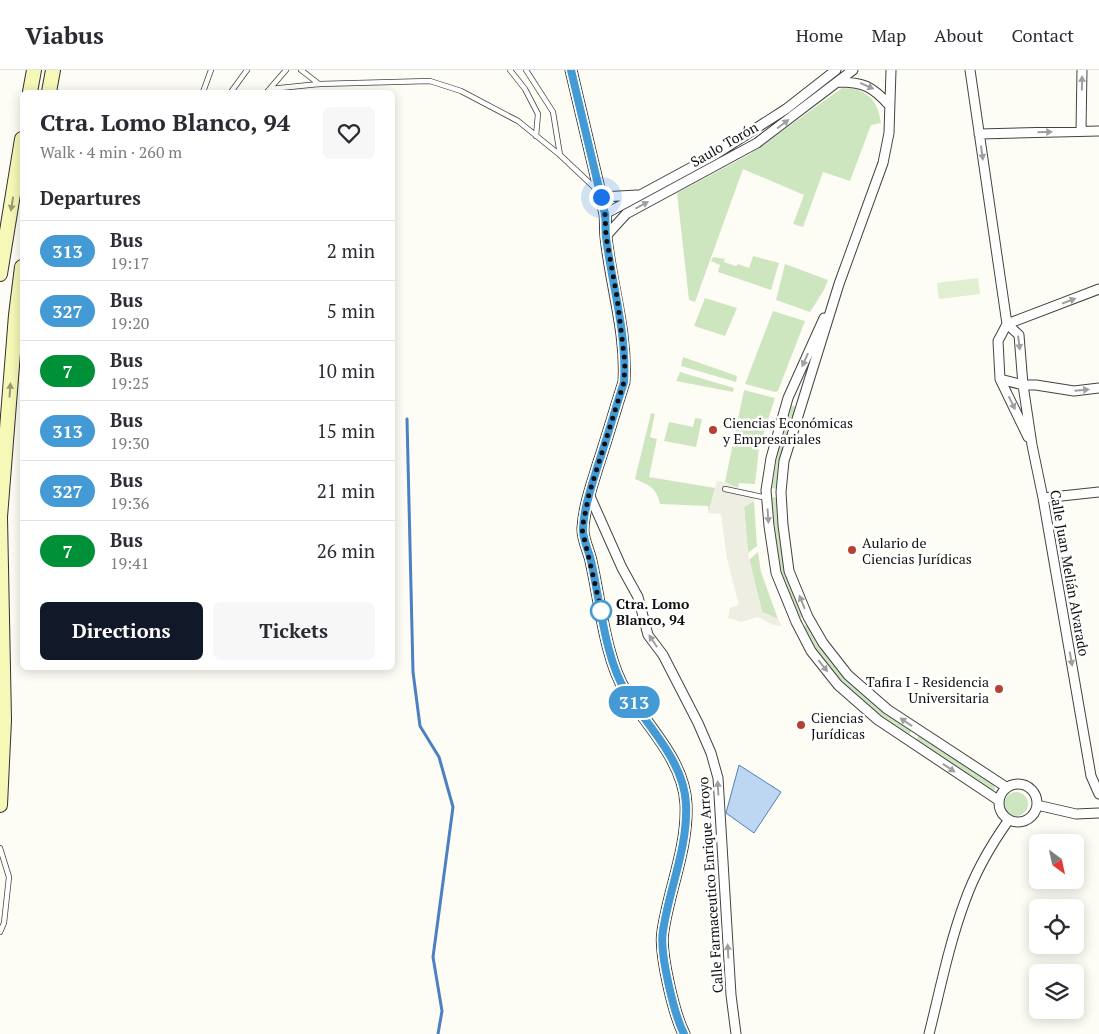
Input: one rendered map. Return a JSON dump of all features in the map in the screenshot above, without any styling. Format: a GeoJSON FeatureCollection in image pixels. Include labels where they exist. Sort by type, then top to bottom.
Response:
{"type":"FeatureCollection","features":[{"type":"Feature","properties":{"kind":"main road"},"geometry":{"type":"LineString","coordinates":[[30,90],[34,70]]}},
{"type":"Feature","properties":{"kind":"main road"},"geometry":{"type":"LineString","coordinates":[[49,90],[53,70]]}},
{"type":"Feature","properties":{"kind":"main road"},"geometry":{"type":"LineString","coordinates":[[0,274],[20,151]]}},
{"type":"Feature","properties":{"kind":"main road"},"geometry":{"type":"LineString","coordinates":[[0,805],[4,720],[0,517],[3,437],[20,300]]}},
{"type":"Feature","properties":{"kind":"street"},"geometry":{"type":"LineString","coordinates":[[571,70],[605,214],[606,236],[617,297],[625,363],[624,382],[589,494],[582,529],[591,560],[611,657],[625,691],[654,729],[670,756],[680,778],[686,804],[684,835],[662,932],[663,955],[678,1022],[684,1034]]}},
{"type":"Feature","properties":{"kind":"street","name":"Saulo Torón"},"geometry":{"type":"LineString","coordinates":[[605,214],[716,154],[786,109],[836,70]]}},
{"type":"Feature","properties":{"kind":"street","name":"Saulo Torón"},"geometry":{"type":"LineString","coordinates":[[606,236],[626,214],[758,143],[853,70]]}},
{"type":"Feature","properties":{"kind":"street"},"geometry":{"type":"LineString","coordinates":[[890,70],[888,133],[883,163],[839,284],[784,461],[781,492],[782,517],[790,571],[808,617],[823,644],[848,675],[887,709],[1006,787]]}},
{"type":"Feature","properties":{"kind":"street","name":"Calle Juan Melián Alvarado"},"geometry":{"type":"LineString","coordinates":[[970,70],[1007,324],[998,341],[1000,379],[1032,445]]}},
{"type":"Feature","properties":{"kind":"street"},"geometry":{"type":"LineString","coordinates":[[1081,130],[1082,70]]}},
{"type":"Feature","properties":{"kind":"street"},"geometry":{"type":"LineString","coordinates":[[838,82],[864,84],[877,91],[890,105]]}},
{"type":"Feature","properties":{"kind":"street"},"geometry":{"type":"LineString","coordinates":[[979,134],[1099,131]]}},
{"type":"Feature","properties":{"kind":"street"},"geometry":{"type":"LineString","coordinates":[[600,194],[639,195]]}},
{"type":"Feature","properties":{"kind":"street"},"geometry":{"type":"LineString","coordinates":[[839,284],[788,398],[771,458],[767,498],[776,573],[796,622],[812,651],[838,685],[878,720],[998,800]]}},
{"type":"Feature","properties":{"kind":"street"},"geometry":{"type":"LineString","coordinates":[[1007,324],[1099,289]]}},
{"type":"Feature","properties":{"kind":"street","name":"Calle Juan Melián Alvarado"},"geometry":{"type":"LineString","coordinates":[[1007,324],[1019,335],[1023,385],[1032,445],[1043,498],[1091,776],[1099,794]]}},
{"type":"Feature","properties":{"kind":"street"},"geometry":{"type":"LineString","coordinates":[[1000,379],[1023,385],[1036,385],[1074,391],[1099,388]]}},
{"type":"Feature","properties":{"kind":"street"},"geometry":{"type":"LineString","coordinates":[[1043,498],[1099,492]]}},
{"type":"Feature","properties":{"kind":"street","name":"Calle Farmaceutico Enrique Arroyo"},"geometry":{"type":"LineString","coordinates":[[589,494],[622,568],[638,597],[648,635],[663,655],[711,752],[718,778],[731,995],[736,1034]]}},
{"type":"Feature","properties":{"kind":"street"},"geometry":{"type":"LineString","coordinates":[[1017,783],[1028,786],[1036,795],[1037,805],[1034,814],[1027,820],[1017,823],[1008,821],[999,812],[998,800],[1006,787],[1017,783]]}},
{"type":"Feature","properties":{"kind":"street"},"geometry":{"type":"LineString","coordinates":[[1037,805],[1076,814],[1097,814]]}},
{"type":"Feature","properties":{"kind":"street"},"geometry":{"type":"LineString","coordinates":[[929,1034],[954,935],[965,900],[994,841],[1008,821]]}},
{"type":"Feature","properties":{"kind":"lane"},"geometry":{"type":"LineString","coordinates":[[204,90],[211,70]]}},
{"type":"Feature","properties":{"kind":"lane"},"geometry":{"type":"LineString","coordinates":[[232,90],[247,70]]}},
{"type":"Feature","properties":{"kind":"lane"},"geometry":{"type":"LineString","coordinates":[[269,90],[286,70]]}},
{"type":"Feature","properties":{"kind":"lane"},"geometry":{"type":"LineString","coordinates":[[301,70],[319,84]]}},
{"type":"Feature","properties":{"kind":"lane"},"geometry":{"type":"LineString","coordinates":[[510,70],[526,89],[538,114],[536,136]]}},
{"type":"Feature","properties":{"kind":"lane"},"geometry":{"type":"LineString","coordinates":[[526,70],[553,112],[560,155]]}},
{"type":"Feature","properties":{"kind":"lane"},"geometry":{"type":"LineString","coordinates":[[275,90],[319,84],[430,81],[461,90],[518,121],[560,155],[600,194]]}},
{"type":"Feature","properties":{"kind":"lane"},"geometry":{"type":"LineString","coordinates":[[724,489],[767,498]]}},
{"type":"Feature","properties":{"kind":"lane"},"geometry":{"type":"LineString","coordinates":[[0,848],[9,877],[4,923],[0,932]]}},
{"type":"Feature","properties":{"kind":"green space"},"geometry":{"type":"Polygon","coordinates":[[[842,88],[858,90],[869,96],[877,107],[881,123],[871,125],[850,181],[823,172],[803,227],[793,224],[804,195],[743,169],[695,302],[689,300],[677,193],[750,154],[842,88]]]}},
{"type":"Feature","properties":{"kind":"green space"},"geometry":{"type":"Polygon","coordinates":[[[753,256],[779,263],[771,290],[718,272],[720,265],[711,261],[713,257],[725,259],[724,262],[749,268],[753,256]]]}},
{"type":"Feature","properties":{"kind":"green space"},"geometry":{"type":"Polygon","coordinates":[[[785,264],[828,280],[810,312],[776,300],[785,264]]]}},
{"type":"Feature","properties":{"kind":"green space"},"geometry":{"type":"Polygon","coordinates":[[[978,278],[980,294],[939,299],[937,283],[978,278]]]}},
{"type":"Feature","properties":{"kind":"green space"},"geometry":{"type":"Polygon","coordinates":[[[705,298],[737,308],[725,336],[694,326],[705,298]]]}},
{"type":"Feature","properties":{"kind":"green space"},"geometry":{"type":"Polygon","coordinates":[[[773,311],[805,321],[778,391],[775,392],[745,384],[773,311]]]}},
{"type":"Feature","properties":{"kind":"green space"},"geometry":{"type":"Polygon","coordinates":[[[683,357],[737,376],[736,382],[681,366],[683,357]]]}},
{"type":"Feature","properties":{"kind":"green space"},"geometry":{"type":"Polygon","coordinates":[[[680,372],[734,388],[733,392],[676,381],[680,372]]]}},
{"type":"Feature","properties":{"kind":"green space"},"geometry":{"type":"Polygon","coordinates":[[[744,390],[775,398],[759,448],[755,484],[739,483],[738,488],[725,482],[744,390]]]}},
{"type":"Feature","properties":{"kind":"green space"},"geometry":{"type":"Polygon","coordinates":[[[791,405],[797,408],[783,451],[778,489],[772,488],[779,443],[791,405]]]}},
{"type":"Feature","properties":{"kind":"green space"},"geometry":{"type":"Polygon","coordinates":[[[651,413],[655,414],[650,437],[657,439],[649,477],[715,488],[709,514],[708,506],[660,504],[657,494],[652,488],[635,479],[651,413]]]}},
{"type":"Feature","properties":{"kind":"green space"},"geometry":{"type":"Polygon","coordinates":[[[695,418],[702,419],[696,447],[664,441],[669,422],[693,427],[695,418]]]}},
{"type":"Feature","properties":{"kind":"green space"},"geometry":{"type":"Polygon","coordinates":[[[772,497],[778,498],[779,529],[804,616],[799,619],[787,590],[778,559],[773,528],[772,497]]]}},
{"type":"Feature","properties":{"kind":"green space"},"geometry":{"type":"Polygon","coordinates":[[[754,501],[757,546],[748,553],[744,507],[754,501]]]}},
{"type":"Feature","properties":{"kind":"green space"},"geometry":{"type":"Polygon","coordinates":[[[758,552],[761,572],[778,619],[762,612],[749,560],[758,552]]]}},
{"type":"Feature","properties":{"kind":"green space"},"geometry":{"type":"Polygon","coordinates":[[[808,624],[821,645],[912,730],[909,735],[862,701],[835,674],[802,627],[808,624]]]}},
{"type":"Feature","properties":{"kind":"green space"},"geometry":{"type":"Polygon","coordinates":[[[919,735],[994,785],[995,790],[991,791],[916,740],[919,735]]]}},
{"type":"Feature","properties":{"kind":"green space"},"geometry":{"type":"Polygon","coordinates":[[[1016,792],[1025,795],[1028,804],[1025,813],[1016,816],[1007,813],[1004,804],[1007,795],[1016,792]]]}},
{"type":"Feature","properties":{"kind":"shaded area"},"geometry":{"type":"Polygon","coordinates":[[[717,481],[725,482],[737,488],[754,491],[754,501],[744,507],[748,553],[762,612],[778,619],[782,626],[773,625],[758,617],[741,622],[728,618],[730,608],[739,605],[727,559],[721,514],[708,513],[717,481]]]}},
{"type":"Feature","properties":{"kind":"water"},"geometry":{"type":"Polygon","coordinates":[[[739,765],[781,792],[754,833],[726,813],[739,765]]]}},
{"type":"Feature","properties":{"kind":"waterway"},"geometry":{"type":"LineString","coordinates":[[407,419],[413,672],[420,726],[439,757],[453,807],[433,957],[442,1011],[438,1034]]}},
{"type":"Feature","properties":{"kind":"bus line","name":"313"},"geometry":{"type":"LineString","coordinates":[[571,70],[598,191],[605,214],[606,236],[617,297],[625,363],[624,382],[589,494],[582,529],[591,560],[611,657],[625,691],[654,729],[670,756],[680,778],[686,804],[684,835],[662,932],[663,955],[678,1022],[684,1034]]}},
{"type":"Feature","properties":{"kind":"place","name":"Ciencias Económicas y Empresariales"},"geometry":{"type":"Point","coordinates":[713,430]}},
{"type":"Feature","properties":{"kind":"place","name":"Aulario de Ciencias Jurídicas"},"geometry":{"type":"Point","coordinates":[852,550]}},
{"type":"Feature","properties":{"kind":"place","name":"Ctra. Lomo Blanco, 94"},"geometry":{"type":"Point","coordinates":[601,611]}},
{"type":"Feature","properties":{"kind":"place","name":"Tafira I - Residencia Universitaria"},"geometry":{"type":"Point","coordinates":[999,689]}},
{"type":"Feature","properties":{"kind":"place","name":"Ciencias Jurídicas"},"geometry":{"type":"Point","coordinates":[801,725]}},
{"type":"Feature","properties":{"kind":"route"},"geometry":{"type":"LineString","coordinates":[[601,197],[605,214],[606,236],[617,297],[625,363],[624,382],[589,494],[582,529],[591,560],[603,618],[601,611]]}}]}
